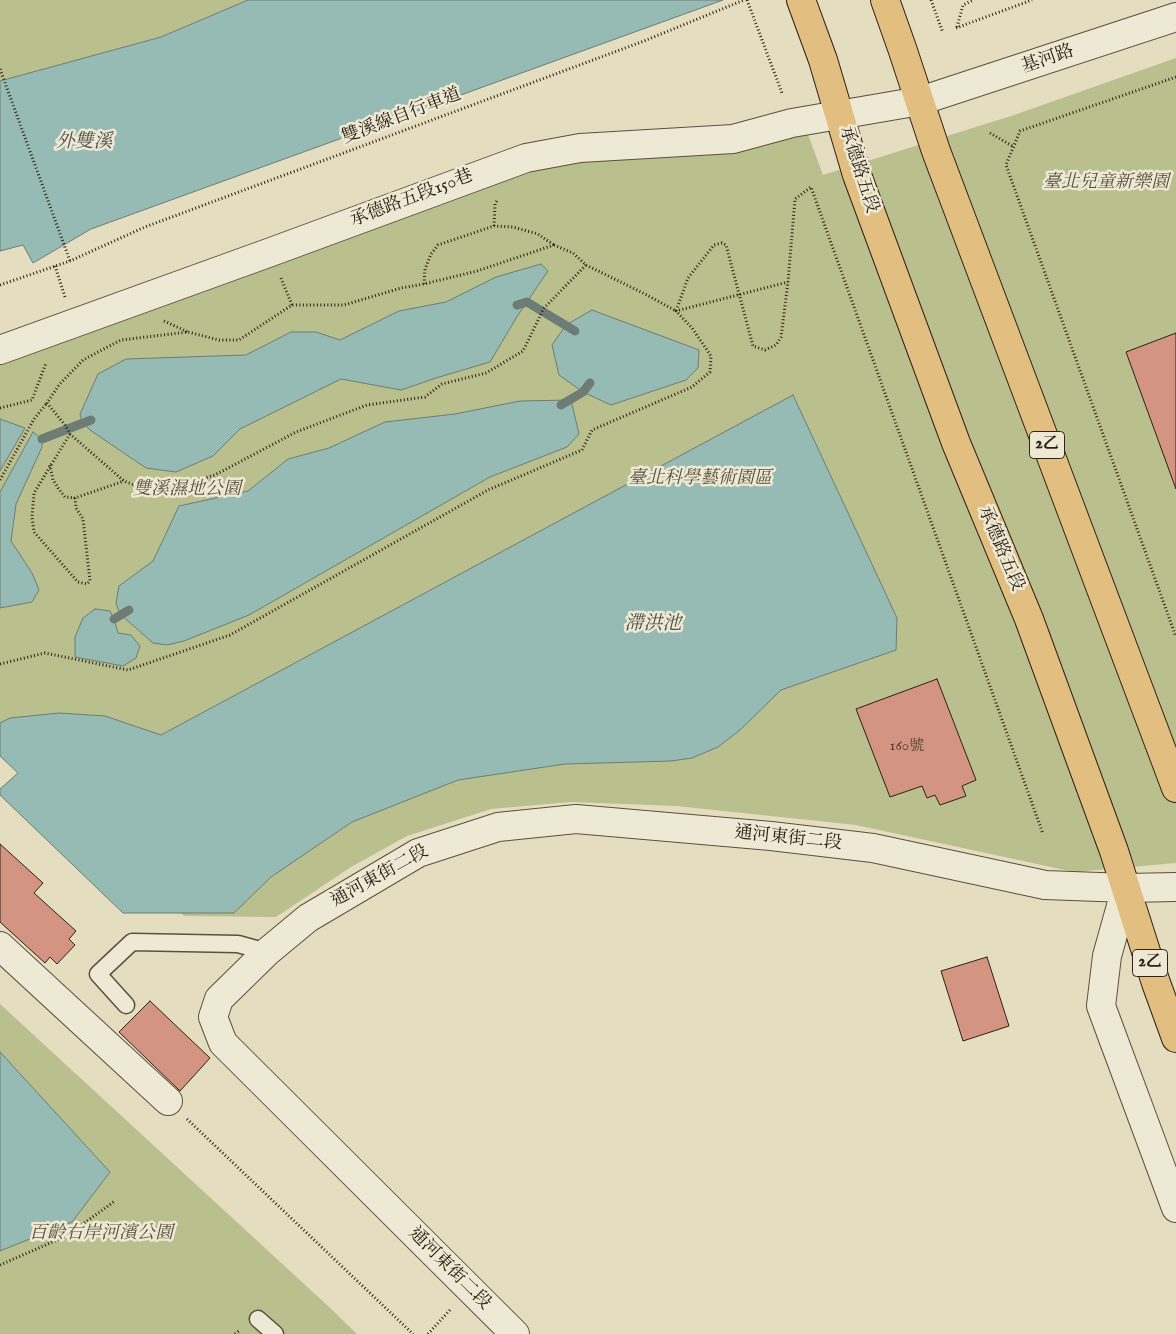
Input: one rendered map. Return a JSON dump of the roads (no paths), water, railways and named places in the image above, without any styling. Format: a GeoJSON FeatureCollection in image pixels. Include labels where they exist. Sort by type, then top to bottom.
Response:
{"type":"FeatureCollection","features":[{"type":"Feature","properties":{"kind":"main road","name":"承德路五段"},"geometry":{"type":"LineString","coordinates":[[801,0],[824,60],[857,175],[952,434],[1029,619],[1126,888],[1156,983],[1176,1038]]}},
{"type":"Feature","properties":{"kind":"main road","name":"2乙"},"geometry":{"type":"LineString","coordinates":[[885,0],[936,151],[1176,788]]}},
{"type":"Feature","properties":{"kind":"street","name":"基河路"},"geometry":{"type":"LineString","coordinates":[[840,114],[920,101],[1176,17]]}},
{"type":"Feature","properties":{"kind":"street","name":"承德路五段150巷"},"geometry":{"type":"LineString","coordinates":[[0,350],[526,158],[580,148],[733,139],[792,123],[840,114]]}},
{"type":"Feature","properties":{"kind":"street","name":"通河東街二段"},"geometry":{"type":"LineString","coordinates":[[515,1334],[223,1042],[213,1017],[219,999],[267,952],[308,918],[418,853],[498,827],[576,819],[771,836],[873,848],[1044,885],[1126,888],[1176,887]]}},
{"type":"Feature","properties":{"kind":"street"},"geometry":{"type":"LineString","coordinates":[[1126,888],[1107,956],[1101,1006],[1176,1208]]}},
{"type":"Feature","properties":{"kind":"street"},"geometry":{"type":"LineString","coordinates":[[0,946],[168,1101]]}},
{"type":"Feature","properties":{"kind":"lane"},"geometry":{"type":"LineString","coordinates":[[126,1005],[98,974],[132,942],[238,944],[267,952]]}},
{"type":"Feature","properties":{"kind":"lane"},"geometry":{"type":"LineString","coordinates":[[258,1319],[275,1334]]}},
{"type":"Feature","properties":{"kind":"water","name":"外雙溪"},"geometry":{"type":"Polygon","coordinates":[[[248,0],[723,0],[91,229],[33,263],[23,245],[0,251],[0,81],[161,37],[248,0]]]}},
{"type":"Feature","properties":{"kind":"water"},"geometry":{"type":"Polygon","coordinates":[[[541,264],[548,271],[518,315],[490,362],[401,390],[341,379],[240,429],[213,456],[176,472],[146,468],[90,430],[82,422],[80,414],[98,374],[126,359],[246,355],[291,332],[316,332],[340,340],[399,311],[446,302],[496,277],[541,264]]]}},
{"type":"Feature","properties":{"kind":"water"},"geometry":{"type":"Polygon","coordinates":[[[592,310],[699,350],[698,368],[686,380],[611,405],[583,392],[559,375],[552,345],[566,325],[592,310]]]}},
{"type":"Feature","properties":{"kind":"water","name":"滯洪池"},"geometry":{"type":"Polygon","coordinates":[[[793,395],[897,618],[896,650],[781,690],[740,730],[718,747],[692,758],[671,761],[565,764],[458,780],[352,822],[271,877],[234,913],[123,913],[0,795],[0,789],[18,773],[0,756],[0,723],[10,718],[59,713],[105,716],[161,735],[793,395]]]}},
{"type":"Feature","properties":{"kind":"water"},"geometry":{"type":"Polygon","coordinates":[[[571,400],[579,434],[567,447],[490,477],[249,615],[184,641],[167,645],[153,643],[120,614],[116,603],[119,586],[153,561],[179,506],[248,491],[288,459],[329,448],[385,422],[455,414],[520,401],[571,400]]]}},
{"type":"Feature","properties":{"kind":"water"},"geometry":{"type":"Polygon","coordinates":[[[0,419],[25,428],[0,471],[0,419]]]}},
{"type":"Feature","properties":{"kind":"water"},"geometry":{"type":"Polygon","coordinates":[[[33,432],[42,439],[42,447],[16,504],[11,541],[32,573],[39,590],[32,602],[0,608],[0,492],[33,432]]]}},
{"type":"Feature","properties":{"kind":"water"},"geometry":{"type":"Polygon","coordinates":[[[95,609],[110,611],[118,633],[131,635],[140,646],[136,658],[123,666],[75,657],[75,637],[83,618],[95,609]]]}},
{"type":"Feature","properties":{"kind":"water"},"geometry":{"type":"Polygon","coordinates":[[[0,1052],[110,1172],[72,1222],[0,1251],[0,1052]]]}},
{"type":"Feature","properties":{"kind":"waterway"},"geometry":{"type":"LineString","coordinates":[[517,305],[527,302],[575,331]]}},
{"type":"Feature","properties":{"kind":"waterway"},"geometry":{"type":"LineString","coordinates":[[561,405],[583,392],[590,383]]}},
{"type":"Feature","properties":{"kind":"waterway"},"geometry":{"type":"LineString","coordinates":[[42,439],[91,420]]}},
{"type":"Feature","properties":{"kind":"waterway"},"geometry":{"type":"LineString","coordinates":[[114,619],[129,610]]}},
{"type":"Feature","properties":{"kind":"park label","name":"臺北兒童新樂園"},"geometry":{"type":"Point","coordinates":[1106,183]}},
{"type":"Feature","properties":{"kind":"park label","name":"臺北科學藝術園區"},"geometry":{"type":"Point","coordinates":[700,479]}},
{"type":"Feature","properties":{"kind":"park label","name":"雙溪濕地公園"},"geometry":{"type":"Point","coordinates":[187,490]}},
{"type":"Feature","properties":{"kind":"park label","name":"百齡右岸河濱公園"},"geometry":{"type":"Point","coordinates":[101,1234]}}]}
